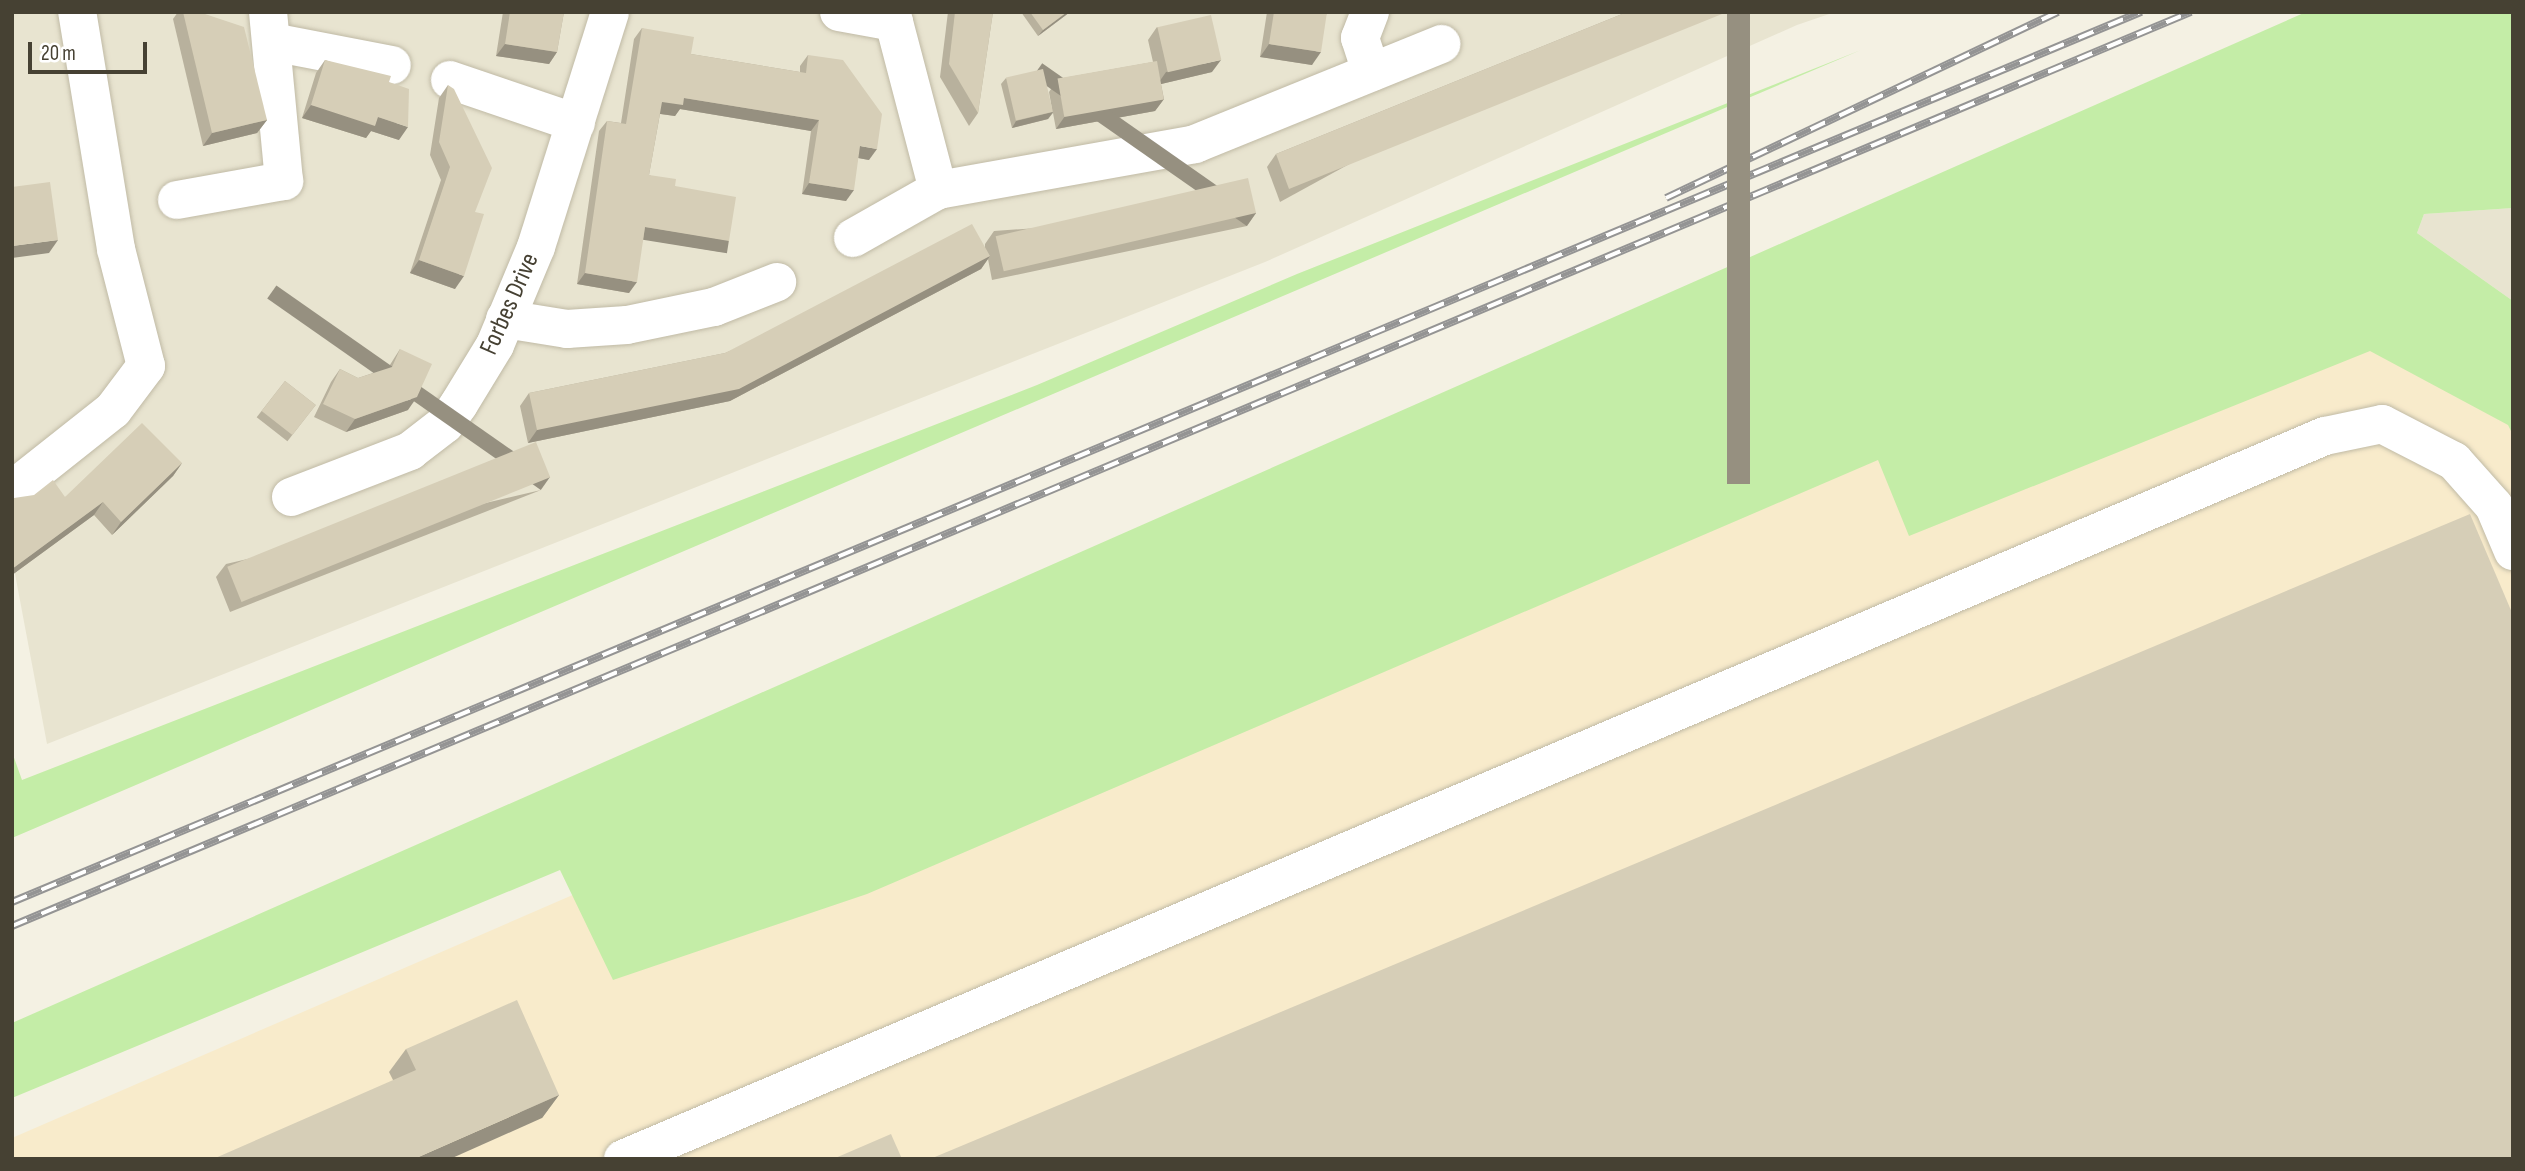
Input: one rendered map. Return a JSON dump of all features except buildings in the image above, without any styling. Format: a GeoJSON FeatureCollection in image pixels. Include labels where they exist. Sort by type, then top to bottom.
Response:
{"type":"FeatureCollection","features":[{"type":"Feature","properties":{"kind":"street"},"geometry":{"type":"LineString","coordinates":[[12,490],[113,410],[146,366],[116,249],[77,12]]}},
{"type":"Feature","properties":{"kind":"street","name":"Forbes Drive"},"geometry":{"type":"LineString","coordinates":[[291,498],[410,452],[446,424],[495,345],[536,247],[610,12]]}},
{"type":"Feature","properties":{"kind":"street"},"geometry":{"type":"LineString","coordinates":[[839,12],[900,17],[938,190]]}},
{"type":"Feature","properties":{"kind":"street"},"geometry":{"type":"LineString","coordinates":[[1370,12],[1360,38],[1371,72]]}},
{"type":"Feature","properties":{"kind":"street"},"geometry":{"type":"LineString","coordinates":[[177,200],[284,181],[270,27],[392,65]]}},
{"type":"Feature","properties":{"kind":"street"},"geometry":{"type":"LineString","coordinates":[[853,239],[938,190],[1195,144],[1440,44]]}},
{"type":"Feature","properties":{"kind":"street"},"geometry":{"type":"LineString","coordinates":[[450,80],[576,123]]}},
{"type":"Feature","properties":{"kind":"street"},"geometry":{"type":"LineString","coordinates":[[505,319],[567,329],[627,325],[714,307],[777,282]]}},
{"type":"Feature","properties":{"kind":"street"},"geometry":{"type":"LineString","coordinates":[[623,1159],[2325,436],[2382,424],[2454,461],[2494,506],[2513,551]]}},
{"type":"Feature","properties":{"kind":"shaded area"},"geometry":{"type":"Polygon","coordinates":[[[12,12],[1835,12],[1797,25],[1265,262],[47,744],[12,558],[12,12]]]}},
{"type":"Feature","properties":{"kind":"shaded area"},"geometry":{"type":"Polygon","coordinates":[[[2513,208],[2513,301],[2417,233],[2424,214],[2513,208]]]}},
{"type":"Feature","properties":{"kind":"shaded area"},"geometry":{"type":"Polygon","coordinates":[[[2513,340],[2513,1159],[12,1159],[12,1138],[628,871],[1974,342],[2513,340]]]}},
{"type":"Feature","properties":{"kind":"green space"},"geometry":{"type":"Polygon","coordinates":[[[2306,12],[2513,12],[2513,208],[2424,214],[2417,233],[2513,301],[2513,435],[2508,425],[2370,351],[1909,536],[1878,460],[867,894],[613,980],[560,870],[12,1098],[12,1023],[2306,12]]]}},
{"type":"Feature","properties":{"kind":"green space"},"geometry":{"type":"Polygon","coordinates":[[[1861,50],[12,838],[12,752],[22,780],[1037,385],[1297,274],[1861,50]]]}},
{"type":"Feature","properties":{"kind":"railway"},"geometry":{"type":"LineString","coordinates":[[1666,198],[2058,12]]}},
{"type":"Feature","properties":{"kind":"railway"},"geometry":{"type":"LineString","coordinates":[[12,902],[2141,12]]}},
{"type":"Feature","properties":{"kind":"railway"},"geometry":{"type":"LineString","coordinates":[[12,926],[2191,12]]}}]}
